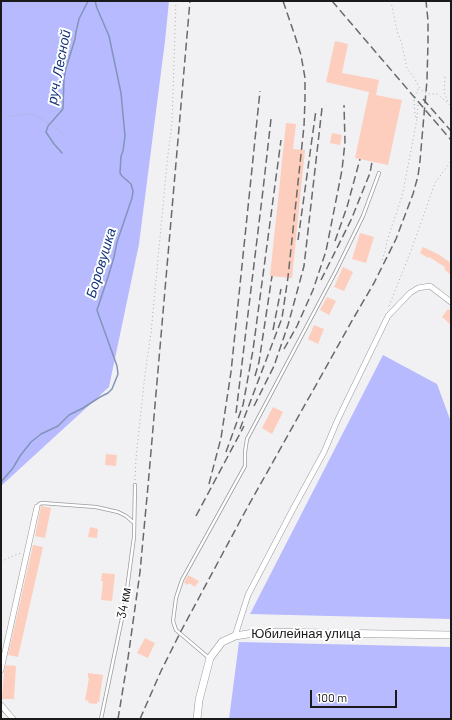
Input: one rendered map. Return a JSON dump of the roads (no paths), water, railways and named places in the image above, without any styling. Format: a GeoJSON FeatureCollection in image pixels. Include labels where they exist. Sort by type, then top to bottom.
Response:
{"type":"FeatureCollection","features":[{"type":"Feature","properties":{"kind":"main road","name":"Юбилейная улица"},"geometry":{"type":"LineString","coordinates":[[197,719],[201,693],[210,658],[222,642],[235,636],[260,632],[451,635]]}},
{"type":"Feature","properties":{"kind":"street"},"geometry":{"type":"LineString","coordinates":[[235,636],[248,595],[324,452],[338,419],[388,316],[410,293],[418,288],[430,286],[451,302]]}},
{"type":"Feature","properties":{"kind":"street"},"geometry":{"type":"LineString","coordinates":[[1,670],[37,507]]}},
{"type":"Feature","properties":{"kind":"street"},"geometry":{"type":"LineString","coordinates":[[1,705],[13,719]]}},
{"type":"Feature","properties":{"kind":"lane"},"geometry":{"type":"LineString","coordinates":[[210,658],[176,630],[173,621],[176,598],[182,580],[245,466],[247,439],[336,271],[363,216],[379,173]]}},
{"type":"Feature","properties":{"kind":"lane","name":"34 км"},"geometry":{"type":"LineString","coordinates":[[101,719],[125,604],[134,537],[133,522],[135,485]]}},
{"type":"Feature","properties":{"kind":"lane"},"geometry":{"type":"LineString","coordinates":[[37,507],[42,503],[96,507],[118,512],[133,522]]}},
{"type":"Feature","properties":{"kind":"waterway","name":"руч. Лесной"},"geometry":{"type":"LineString","coordinates":[[62,153],[46,132],[48,126],[63,109],[64,78],[66,68],[75,39],[79,19],[88,1]]}},
{"type":"Feature","properties":{"kind":"waterway","name":"Боровушка"},"geometry":{"type":"LineString","coordinates":[[1,482],[31,442],[41,434],[58,426],[69,415],[108,393],[112,389],[118,374],[117,366],[97,310],[133,191],[131,184],[120,173],[121,156],[125,136],[121,93],[109,36],[95,1]]}},
{"type":"Feature","properties":{"kind":"waterway"},"geometry":{"type":"LineString","coordinates":[[1,710],[5,713]]}},
{"type":"Feature","properties":{"kind":"railway"},"geometry":{"type":"LineString","coordinates":[[118,719],[140,572],[190,1]]}},
{"type":"Feature","properties":{"kind":"railway"},"geometry":{"type":"LineString","coordinates":[[240,429],[282,318],[288,277],[304,126],[305,78],[301,55],[283,1]]}},
{"type":"Feature","properties":{"kind":"railway"},"geometry":{"type":"LineString","coordinates":[[332,1],[451,140]]}},
{"type":"Feature","properties":{"kind":"railway"},"geometry":{"type":"LineString","coordinates":[[140,719],[161,671],[180,633],[246,510],[374,283],[396,239],[413,194],[420,161],[427,80],[428,21],[426,1]]}},
{"type":"Feature","properties":{"kind":"railway"},"geometry":{"type":"LineString","coordinates":[[209,484],[221,438],[231,372],[260,91]]}},
{"type":"Feature","properties":{"kind":"railway"},"geometry":{"type":"LineString","coordinates":[[423,99],[451,131]]}},
{"type":"Feature","properties":{"kind":"railway"},"geometry":{"type":"LineString","coordinates":[[284,349],[297,326],[313,290],[326,251],[342,170],[345,142],[344,105]]}},
{"type":"Feature","properties":{"kind":"railway"},"geometry":{"type":"LineString","coordinates":[[254,406],[274,366],[288,325],[304,266],[322,108]]}},
{"type":"Feature","properties":{"kind":"railway"},"geometry":{"type":"LineString","coordinates":[[298,240],[316,110]]}},
{"type":"Feature","properties":{"kind":"railway"},"geometry":{"type":"LineString","coordinates":[[236,413],[271,119]]}},
{"type":"Feature","properties":{"kind":"railway"},"geometry":{"type":"LineString","coordinates":[[226,452],[243,405],[253,350],[281,140]]}},
{"type":"Feature","properties":{"kind":"railway"},"geometry":{"type":"LineString","coordinates":[[335,241],[347,207],[360,159]]}},
{"type":"Feature","properties":{"kind":"railway"},"geometry":{"type":"LineString","coordinates":[[321,280],[351,220],[370,173],[372,162]]}},
{"type":"Feature","properties":{"kind":"railway"},"geometry":{"type":"LineString","coordinates":[[255,376],[259,362],[272,276]]}},
{"type":"Feature","properties":{"kind":"railway"},"geometry":{"type":"LineString","coordinates":[[273,330],[281,289]]}},
{"type":"Feature","properties":{"kind":"railway"},"geometry":{"type":"LineString","coordinates":[[196,516],[244,426]]}}]}
